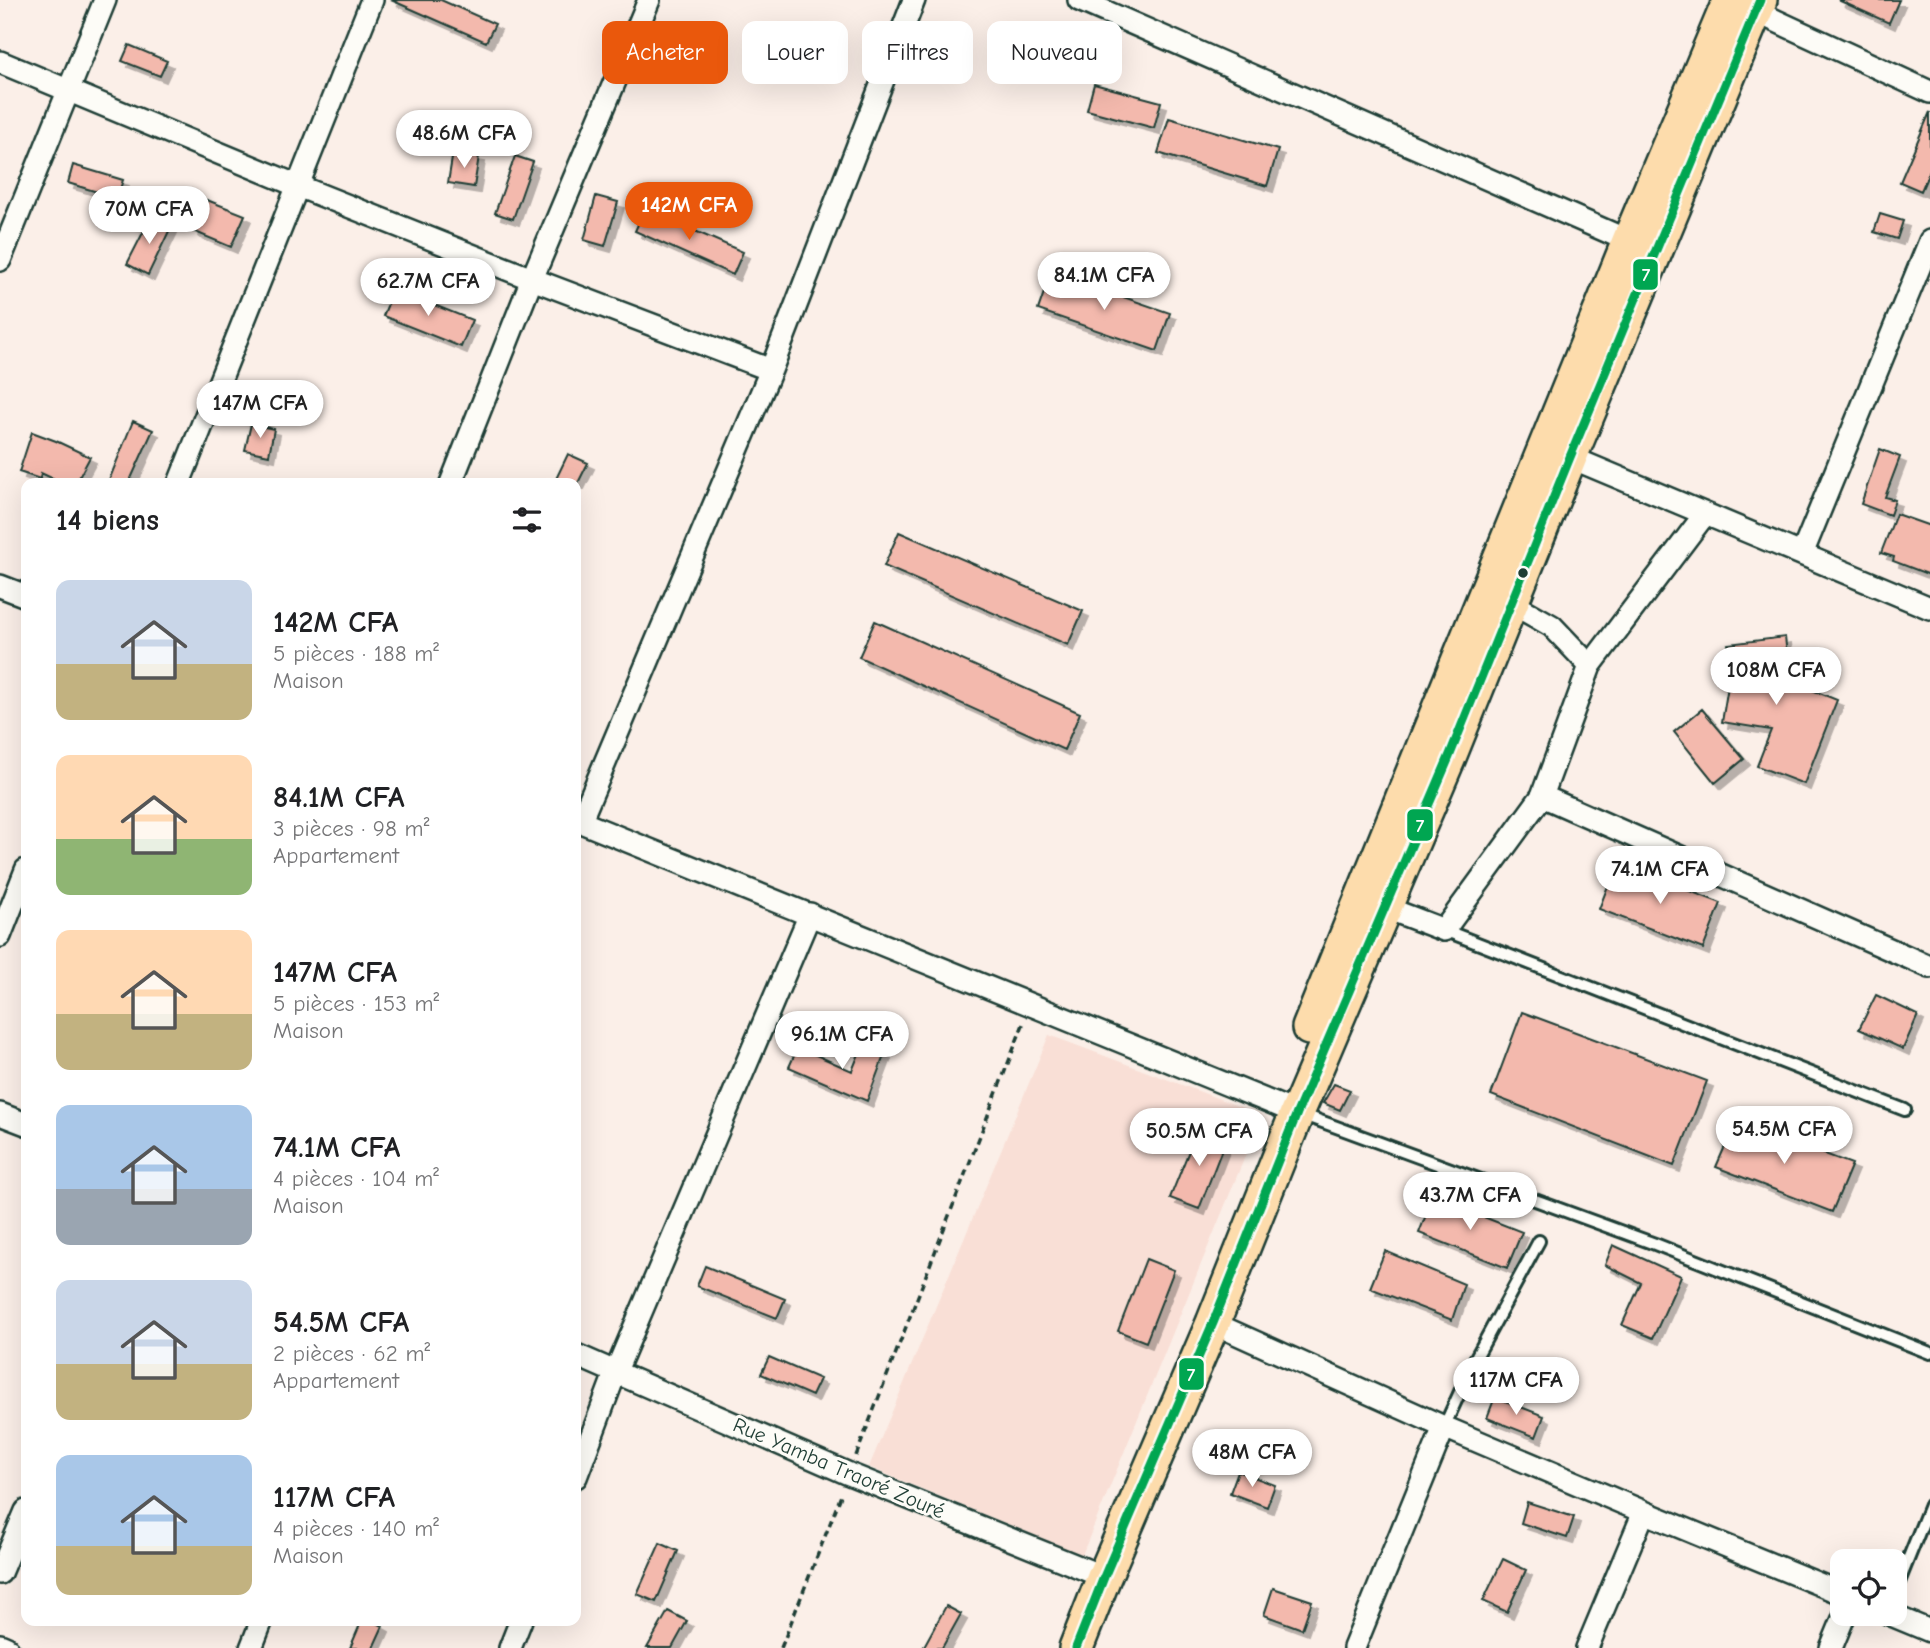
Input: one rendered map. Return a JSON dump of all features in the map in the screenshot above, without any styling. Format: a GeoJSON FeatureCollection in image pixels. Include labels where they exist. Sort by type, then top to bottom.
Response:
{"type":"FeatureCollection","features":[{"type":"Feature","properties":{"kind":"main road"},"geometry":{"type":"LineString","coordinates":[[1558,452],[1629,241],[1744,3]]}},
{"type":"Feature","properties":{"kind":"main road"},"geometry":{"type":"LineString","coordinates":[[1076,1648],[1095,1573],[1744,3]]}},
{"type":"Feature","properties":{"kind":"main road"},"geometry":{"type":"LineString","coordinates":[[1055,1648],[1095,1573],[1213,1323],[1287,1109]]}},
{"type":"Feature","properties":{"kind":"street"},"geometry":{"type":"LineString","coordinates":[[0,260],[105,0]]}},
{"type":"Feature","properties":{"kind":"street"},"geometry":{"type":"LineString","coordinates":[[181,478],[372,0]]}},
{"type":"Feature","properties":{"kind":"street"},"geometry":{"type":"LineString","coordinates":[[453,478],[532,279],[649,0]]}},
{"type":"Feature","properties":{"kind":"street"},"geometry":{"type":"LineString","coordinates":[[581,814],[771,370],[914,0]]}},
{"type":"Feature","properties":{"kind":"street"},"geometry":{"type":"LineString","coordinates":[[1079,0],[1629,241]]}},
{"type":"Feature","properties":{"kind":"street"},"geometry":{"type":"LineString","coordinates":[[1744,3],[1930,92]]}},
{"type":"Feature","properties":{"kind":"street"},"geometry":{"type":"LineString","coordinates":[[0,62],[298,186],[771,370]]}},
{"type":"Feature","properties":{"kind":"street"},"geometry":{"type":"LineString","coordinates":[[1802,554],[1930,241]]}},
{"type":"Feature","properties":{"kind":"street"},"geometry":{"type":"LineString","coordinates":[[1558,452],[1930,608]]}},
{"type":"Feature","properties":{"kind":"street"},"geometry":{"type":"LineString","coordinates":[[1373,903],[1444,930],[1542,796],[1590,666],[1705,514]]}},
{"type":"Feature","properties":{"kind":"street"},"geometry":{"type":"LineString","coordinates":[[0,586],[21,594]]}},
{"type":"Feature","properties":{"kind":"street"},"geometry":{"type":"LineString","coordinates":[[1500,596],[1552,626],[1590,666]]}},
{"type":"Feature","properties":{"kind":"street"},"geometry":{"type":"LineString","coordinates":[[1542,796],[1930,967]]}},
{"type":"Feature","properties":{"kind":"street"},"geometry":{"type":"LineString","coordinates":[[581,822],[1287,1109]]}},
{"type":"Feature","properties":{"kind":"street"},"geometry":{"type":"LineString","coordinates":[[0,936],[21,883]]}},
{"type":"Feature","properties":{"kind":"street"},"geometry":{"type":"LineString","coordinates":[[581,1464],[616,1371],[810,914]]}},
{"type":"Feature","properties":{"kind":"street"},"geometry":{"type":"LineString","coordinates":[[0,1114],[21,1123]]}},
{"type":"Feature","properties":{"kind":"street"},"geometry":{"type":"LineString","coordinates":[[1213,1323],[1444,1427],[1830,1589]]}},
{"type":"Feature","properties":{"kind":"street","name":"Rue Yamba Traoré Zouré"},"geometry":{"type":"LineString","coordinates":[[581,1357],[849,1474],[1095,1573]]}},
{"type":"Feature","properties":{"kind":"street"},"geometry":{"type":"LineString","coordinates":[[1354,1648],[1444,1427]]}},
{"type":"Feature","properties":{"kind":"street"},"geometry":{"type":"LineString","coordinates":[[1587,1648],[1644,1512]]}},
{"type":"Feature","properties":{"kind":"street"},"geometry":{"type":"LineString","coordinates":[[0,1573],[21,1523]]}},
{"type":"Feature","properties":{"kind":"street"},"geometry":{"type":"LineString","coordinates":[[1907,1621],[1930,1631]]}},
{"type":"Feature","properties":{"kind":"street"},"geometry":{"type":"LineString","coordinates":[[251,1648],[260,1626]]}},
{"type":"Feature","properties":{"kind":"street"},"geometry":{"type":"LineString","coordinates":[[510,1648],[519,1626]]}},
{"type":"Feature","properties":{"kind":"street"},"geometry":{"type":"LineString","coordinates":[[1831,1648],[1840,1626]]}},
{"type":"Feature","properties":{"kind":"street"},"geometry":{"type":"LineString","coordinates":[[0,1645],[7,1648]]}},
{"type":"Feature","properties":{"kind":"lane"},"geometry":{"type":"LineString","coordinates":[[1444,930],[1905,1110]]}},
{"type":"Feature","properties":{"kind":"lane"},"geometry":{"type":"LineString","coordinates":[[1287,1109],[1655,1244],[1930,1353]]}},
{"type":"Feature","properties":{"kind":"lane"},"geometry":{"type":"LineString","coordinates":[[1444,1427],[1474,1361],[1539,1241]]}},
{"type":"Feature","properties":{"kind":"lane"},"geometry":{"type":"LineString","coordinates":[[1907,1562],[1930,1505]]}},
{"type":"Feature","properties":{"kind":"path"},"geometry":{"type":"LineString","coordinates":[[781,1648],[1031,1004]]}},
{"type":"Feature","properties":{"kind":"shaded area"},"geometry":{"type":"Polygon","coordinates":[[[1049,1035],[1262,1115],[1082,1555],[869,1467],[1049,1035]]]}},
{"type":"Feature","properties":{"kind":"building"},"geometry":{"type":"Polygon","coordinates":[[[391,0],[441,0],[495,24],[486,42],[391,0]]]}},
{"type":"Feature","properties":{"kind":"building"},"geometry":{"type":"Polygon","coordinates":[[[1838,0],[1899,0],[1889,23],[1838,0]]]}},
{"type":"Feature","properties":{"kind":"building"},"geometry":{"type":"Polygon","coordinates":[[[129,45],[167,61],[160,76],[122,61],[129,45]]]}},
{"type":"Feature","properties":{"kind":"building"},"geometry":{"type":"Polygon","coordinates":[[[1094,84],[1161,102],[1154,128],[1087,110],[1094,84]]]}},
{"type":"Feature","properties":{"kind":"building"},"geometry":{"type":"Polygon","coordinates":[[[1930,112],[1930,170],[1921,191],[1900,182],[1930,112]]]}},
{"type":"Feature","properties":{"kind":"building"},"geometry":{"type":"Polygon","coordinates":[[[1169,118],[1278,150],[1267,186],[1158,153],[1169,118]]]}},
{"type":"Feature","properties":{"kind":"building"},"geometry":{"type":"Polygon","coordinates":[[[453,152],[479,156],[474,187],[448,183],[453,152]]]}},
{"type":"Feature","properties":{"kind":"building"},"geometry":{"type":"Polygon","coordinates":[[[515,156],[533,162],[513,219],[495,213],[515,156]]]}},
{"type":"Feature","properties":{"kind":"building"},"geometry":{"type":"Polygon","coordinates":[[[73,165],[123,180],[117,198],[68,183],[73,165]]]}},
{"type":"Feature","properties":{"kind":"building"},"geometry":{"type":"Polygon","coordinates":[[[596,196],[618,202],[605,246],[584,240],[596,196]]]}},
{"type":"Feature","properties":{"kind":"building"},"geometry":{"type":"Polygon","coordinates":[[[207,200],[245,215],[231,247],[193,231],[207,200]]]}},
{"type":"Feature","properties":{"kind":"building"},"geometry":{"type":"Polygon","coordinates":[[[645,209],[743,252],[733,275],[635,231],[645,209]]]}},
{"type":"Feature","properties":{"kind":"building"},"geometry":{"type":"Polygon","coordinates":[[[1880,214],[1903,221],[1897,239],[1874,232],[1880,214]]]}},
{"type":"Feature","properties":{"kind":"building"},"geometry":{"type":"Polygon","coordinates":[[[151,217],[171,227],[148,275],[127,264],[151,217]]]}},
{"type":"Feature","properties":{"kind":"building"},"geometry":{"type":"Polygon","coordinates":[[[1051,272],[1170,313],[1157,351],[1038,310],[1051,272]]]}},
{"type":"Feature","properties":{"kind":"building"},"geometry":{"type":"Polygon","coordinates":[[[394,289],[472,320],[461,347],[383,316],[394,289]]]}},
{"type":"Feature","properties":{"kind":"building"},"geometry":{"type":"Polygon","coordinates":[[[133,421],[153,430],[131,478],[110,478],[133,421]]]}},
{"type":"Feature","properties":{"kind":"building"},"geometry":{"type":"Polygon","coordinates":[[[251,424],[274,429],[269,455],[245,450],[251,424]]]}},
{"type":"Feature","properties":{"kind":"building"},"geometry":{"type":"Polygon","coordinates":[[[32,432],[90,457],[79,478],[52,478],[41,473],[40,478],[37,478],[19,472],[32,432]]]}},
{"type":"Feature","properties":{"kind":"building"},"geometry":{"type":"Polygon","coordinates":[[[1880,449],[1900,457],[1885,497],[1895,500],[1890,515],[1861,504],[1880,449]]]}},
{"type":"Feature","properties":{"kind":"building"},"geometry":{"type":"Polygon","coordinates":[[[568,454],[588,463],[580,478],[556,478],[568,454]]]}},
{"type":"Feature","properties":{"kind":"building"},"geometry":{"type":"Polygon","coordinates":[[[1896,514],[1930,526],[1930,575],[1893,561],[1894,557],[1881,553],[1896,514]]]}},
{"type":"Feature","properties":{"kind":"building"},"geometry":{"type":"Polygon","coordinates":[[[899,532],[1083,611],[1068,645],[884,566],[899,532]]]}},
{"type":"Feature","properties":{"kind":"building"},"geometry":{"type":"Polygon","coordinates":[[[875,621],[1080,713],[1064,750],[859,657],[875,621]]]}},
{"type":"Feature","properties":{"kind":"building"},"geometry":{"type":"Polygon","coordinates":[[[1785,637],[1790,681],[1837,700],[1804,784],[1757,766],[1771,730],[1722,722],[1728,686],[1733,682],[1728,644],[1785,637]]]}},
{"type":"Feature","properties":{"kind":"building"},"geometry":{"type":"Polygon","coordinates":[[[1702,709],[1744,759],[1715,783],[1674,732],[1702,709]]]}},
{"type":"Feature","properties":{"kind":"building"},"geometry":{"type":"Polygon","coordinates":[[[1617,863],[1721,903],[1703,949],[1599,909],[1617,863]]]}},
{"type":"Feature","properties":{"kind":"building"},"geometry":{"type":"Polygon","coordinates":[[[1876,995],[1918,1015],[1903,1049],[1859,1029],[1876,995]]]}},
{"type":"Feature","properties":{"kind":"building"},"geometry":{"type":"Polygon","coordinates":[[[1522,1012],[1707,1081],[1674,1166],[1491,1095],[1522,1012]]]}},
{"type":"Feature","properties":{"kind":"building"},"geometry":{"type":"Polygon","coordinates":[[[863,1044],[885,1053],[867,1101],[789,1067],[798,1047],[852,1071],[863,1044]]]}},
{"type":"Feature","properties":{"kind":"building"},"geometry":{"type":"Polygon","coordinates":[[[1334,1084],[1350,1090],[1340,1110],[1323,1103],[1334,1084]]]}},
{"type":"Feature","properties":{"kind":"building"},"geometry":{"type":"Polygon","coordinates":[[[1736,1121],[1852,1164],[1832,1212],[1716,1167],[1736,1121]]]}},
{"type":"Feature","properties":{"kind":"building"},"geometry":{"type":"Polygon","coordinates":[[[1199,1126],[1227,1136],[1199,1209],[1170,1198],[1199,1126]]]}},
{"type":"Feature","properties":{"kind":"building"},"geometry":{"type":"Polygon","coordinates":[[[1433,1197],[1522,1232],[1507,1268],[1419,1233],[1433,1197]]]}},
{"type":"Feature","properties":{"kind":"building"},"geometry":{"type":"Polygon","coordinates":[[[1613,1245],[1681,1276],[1653,1338],[1622,1325],[1641,1283],[1605,1265],[1613,1245]]]}},
{"type":"Feature","properties":{"kind":"building"},"geometry":{"type":"Polygon","coordinates":[[[1385,1251],[1464,1284],[1452,1320],[1370,1288],[1385,1251]]]}},
{"type":"Feature","properties":{"kind":"building"},"geometry":{"type":"Polygon","coordinates":[[[1146,1259],[1174,1270],[1146,1342],[1118,1331],[1146,1259]]]}},
{"type":"Feature","properties":{"kind":"building"},"geometry":{"type":"Polygon","coordinates":[[[705,1266],[785,1299],[777,1318],[697,1286],[705,1266]]]}},
{"type":"Feature","properties":{"kind":"building"},"geometry":{"type":"Polygon","coordinates":[[[769,1357],[820,1379],[812,1396],[761,1374],[769,1357]]]}},
{"type":"Feature","properties":{"kind":"building"},"geometry":{"type":"Polygon","coordinates":[[[1495,1397],[1544,1416],[1536,1437],[1487,1418],[1495,1397]]]}},
{"type":"Feature","properties":{"kind":"building"},"geometry":{"type":"Polygon","coordinates":[[[1238,1471],[1275,1485],[1267,1507],[1230,1493],[1238,1471]]]}},
{"type":"Feature","properties":{"kind":"building"},"geometry":{"type":"Polygon","coordinates":[[[1527,1502],[1574,1517],[1567,1538],[1521,1523],[1527,1502]]]}},
{"type":"Feature","properties":{"kind":"building"},"geometry":{"type":"Polygon","coordinates":[[[660,1543],[678,1551],[656,1602],[637,1594],[660,1543]]]}},
{"type":"Feature","properties":{"kind":"building"},"geometry":{"type":"Polygon","coordinates":[[[1503,1559],[1526,1570],[1507,1612],[1483,1601],[1503,1559]]]}},
{"type":"Feature","properties":{"kind":"building"},"geometry":{"type":"Polygon","coordinates":[[[1273,1588],[1312,1601],[1302,1629],[1264,1615],[1273,1588]]]}},
{"type":"Feature","properties":{"kind":"building"},"geometry":{"type":"Polygon","coordinates":[[[946,1606],[961,1614],[942,1648],[923,1648],[946,1606]]]}},
{"type":"Feature","properties":{"kind":"building"},"geometry":{"type":"Polygon","coordinates":[[[668,1611],[687,1621],[672,1648],[647,1648],[668,1611]]]}},
{"type":"Feature","properties":{"kind":"building"},"geometry":{"type":"Polygon","coordinates":[[[359,1626],[383,1626],[373,1648],[350,1648],[359,1626]]]}},
{"type":"Feature","properties":{"kind":"transit line","name":"7"},"geometry":{"type":"LineString","coordinates":[[1076,1648],[1213,1323],[1297,1113],[1449,757],[1760,0]]}}]}
